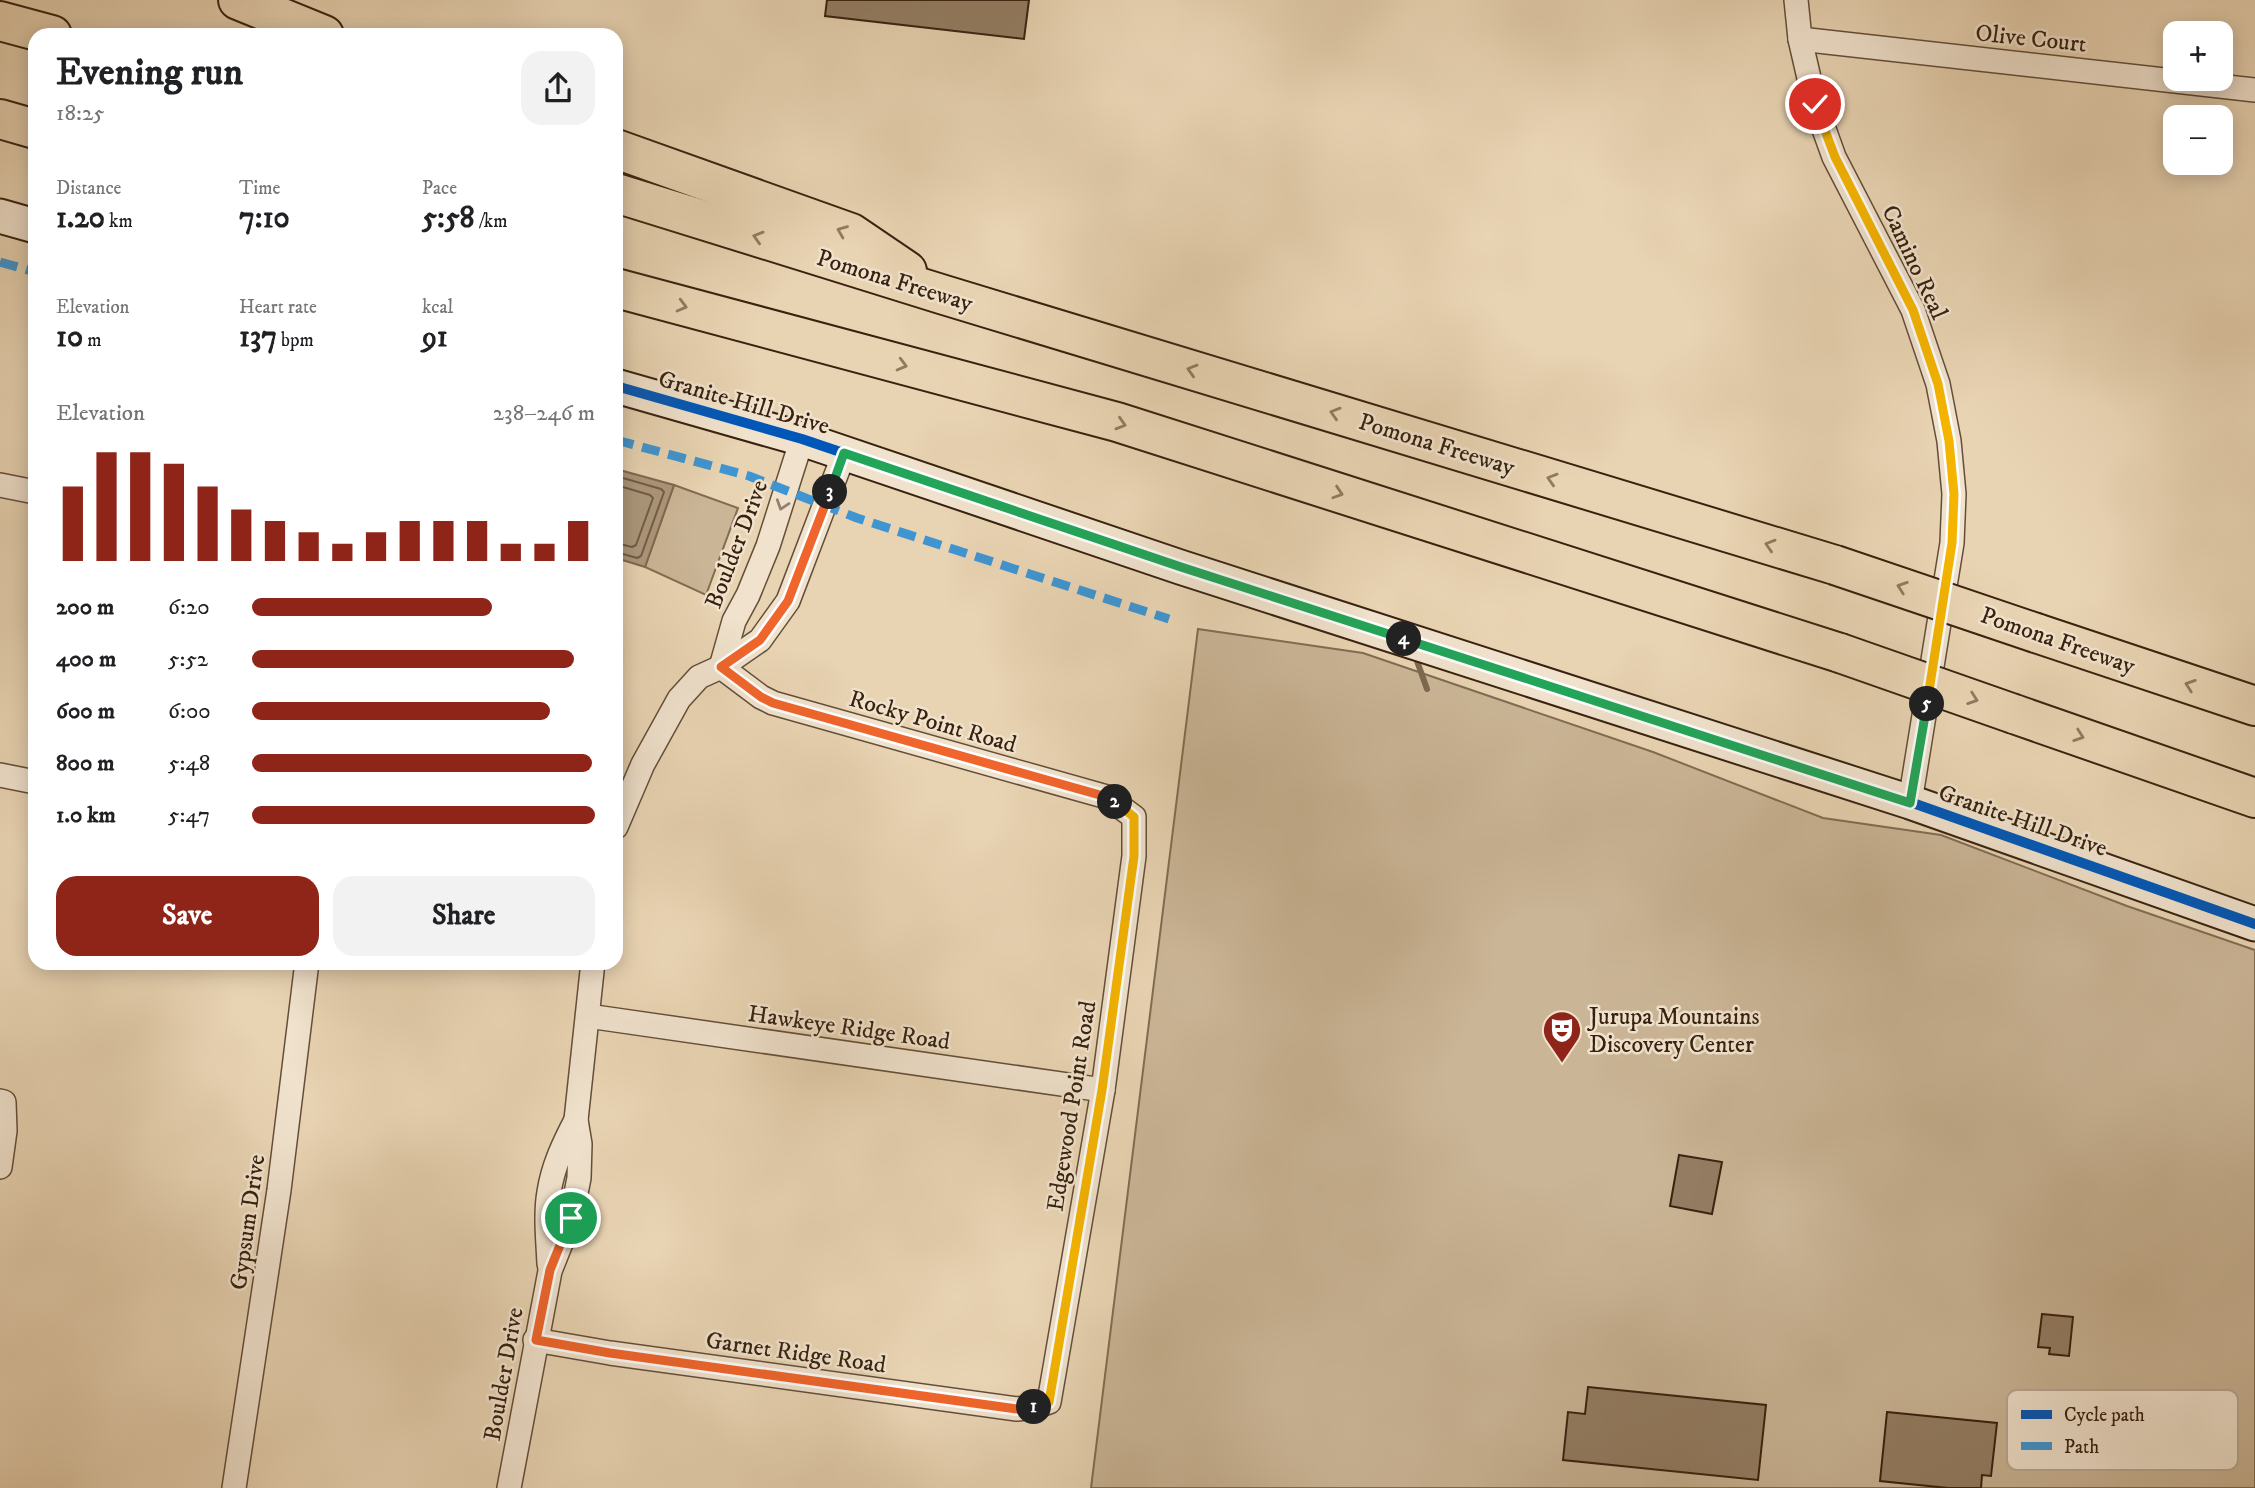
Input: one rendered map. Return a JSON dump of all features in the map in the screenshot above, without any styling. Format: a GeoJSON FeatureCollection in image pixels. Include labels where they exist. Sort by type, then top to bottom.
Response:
{"type":"FeatureCollection","features":[{"type":"Feature","properties":{"kind":"highway"},"geometry":{"type":"LineString","coordinates":[[238,0],[307,28]]}},
{"type":"Feature","properties":{"kind":"highway"},"geometry":{"type":"LineString","coordinates":[[0,21],[28,29]]}},
{"type":"Feature","properties":{"kind":"highway"},"geometry":{"type":"LineString","coordinates":[[0,119],[28,127]]}},
{"type":"Feature","properties":{"kind":"highway"},"geometry":{"type":"LineString","coordinates":[[623,152],[851,233],[940,294]]}},
{"type":"Feature","properties":{"kind":"highway","name":"Pomona Freeway"},"geometry":{"type":"LineString","coordinates":[[623,195],[1835,565],[2255,706]]}},
{"type":"Feature","properties":{"kind":"highway"},"geometry":{"type":"LineString","coordinates":[[623,290],[1117,422],[1840,653],[2255,798]]}},
{"type":"Feature","properties":{"kind":"street","name":"Camino Real"},"geometry":{"type":"LineString","coordinates":[[1796,0],[1800,39],[1815,104],[1835,157],[1913,310],[1938,384],[1949,441],[1954,494],[1952,543],[1910,803]]}},
{"type":"Feature","properties":{"kind":"street","name":"Olive Court"},"geometry":{"type":"LineString","coordinates":[[1800,39],[2255,90]]}},
{"type":"Feature","properties":{"kind":"street"},"geometry":{"type":"LineString","coordinates":[[0,216],[28,224]]}},
{"type":"Feature","properties":{"kind":"street","name":"Granite Hill Drive"},"geometry":{"type":"LineString","coordinates":[[623,388],[802,439],[1181,567],[1910,803],[2255,924]]}},
{"type":"Feature","properties":{"kind":"street","name":"Boulder Drive"},"geometry":{"type":"LineString","coordinates":[[721,667],[734,621],[768,546],[802,439]]}},
{"type":"Feature","properties":{"kind":"street"},"geometry":{"type":"LineString","coordinates":[[623,811],[643,764],[680,699],[698,677],[721,667],[760,640],[788,601],[844,453]]}},
{"type":"Feature","properties":{"kind":"street"},"geometry":{"type":"LineString","coordinates":[[0,485],[28,491]]}},
{"type":"Feature","properties":{"kind":"street"},"geometry":{"type":"LineString","coordinates":[[748,595],[779,613]]}},
{"type":"Feature","properties":{"kind":"street","name":"Rocky Point Road"},"geometry":{"type":"LineString","coordinates":[[721,667],[773,703],[1107,797],[1134,817]]}},
{"type":"Feature","properties":{"kind":"street"},"geometry":{"type":"LineString","coordinates":[[0,775],[28,781]]}},
{"type":"Feature","properties":{"kind":"street","name":"Edgewood Point Road"},"geometry":{"type":"LineString","coordinates":[[1049,1402],[1102,1090],[1134,856],[1134,817]]}},
{"type":"Feature","properties":{"kind":"street","name":"Gypsum Drive"},"geometry":{"type":"LineString","coordinates":[[234,1488],[279,1190],[306,970]]}},
{"type":"Feature","properties":{"kind":"street","name":"Boulder Drive"},"geometry":{"type":"LineString","coordinates":[[509,1488],[550,1270],[547,1230],[549,1192],[560,1152],[576,1120],[592,970]]}},
{"type":"Feature","properties":{"kind":"street","name":"Hawkeye Ridge Road"},"geometry":{"type":"LineString","coordinates":[[588,1016],[1102,1090]]}},
{"type":"Feature","properties":{"kind":"street"},"geometry":{"type":"LineString","coordinates":[[0,1167],[5,1131],[2,1102]]}},
{"type":"Feature","properties":{"kind":"street","name":"Garnet Ridge Road"},"geometry":{"type":"LineString","coordinates":[[536,1340],[610,1353],[1017,1409],[1049,1402]]}},
{"type":"Feature","properties":{"kind":"shaded area"},"geometry":{"type":"Polygon","coordinates":[[[674,485],[738,508],[706,595],[645,567],[674,485]]]}},
{"type":"Feature","properties":{"kind":"shaded area","name":"Jurupa Mountains Discovery Center"},"geometry":{"type":"Polygon","coordinates":[[[1198,629],[1363,653],[1653,752],[1823,818],[1941,835],[2127,906],[2255,950],[2255,1488],[1091,1488],[1198,629]]]}},
{"type":"Feature","properties":{"kind":"water"},"geometry":{"type":"Polygon","coordinates":[[[623,471],[674,485],[645,567],[623,560],[623,471]]]}},
{"type":"Feature","properties":{"kind":"building"},"geometry":{"type":"Polygon","coordinates":[[[827,0],[1029,0],[1024,39],[825,16],[827,0]]]}},
{"type":"Feature","properties":{"kind":"building"},"geometry":{"type":"Polygon","coordinates":[[[1679,1155],[1722,1162],[1712,1214],[1670,1206],[1679,1155]]]}},
{"type":"Feature","properties":{"kind":"building"},"geometry":{"type":"Polygon","coordinates":[[[2042,1314],[2073,1317],[2069,1356],[2049,1354],[2050,1348],[2038,1347],[2042,1314]]]}},
{"type":"Feature","properties":{"kind":"building"},"geometry":{"type":"Polygon","coordinates":[[[1588,1387],[1766,1405],[1758,1480],[1563,1460],[1568,1412],[1585,1414],[1588,1387]]]}},
{"type":"Feature","properties":{"kind":"building"},"geometry":{"type":"Polygon","coordinates":[[[1887,1412],[1997,1423],[1991,1476],[1982,1475],[1981,1488],[1948,1488],[1880,1481],[1887,1412]]]}},
{"type":"Feature","properties":{"kind":"waterway"},"geometry":{"type":"LineString","coordinates":[[1417,661],[1427,689]]}},
{"type":"Feature","properties":{"kind":"marked path"},"geometry":{"type":"LineString","coordinates":[[0,262],[28,270]]}},
{"type":"Feature","properties":{"kind":"marked path"},"geometry":{"type":"LineString","coordinates":[[623,442],[749,476],[857,518],[1169,619]]}},
{"type":"Feature","properties":{"kind":"cycle path"},"geometry":{"type":"LineString","coordinates":[[623,388],[802,439],[1180,567],[1910,802],[2255,924]]}},
{"type":"Feature","properties":{"kind":"cycle path"},"geometry":{"type":"LineString","coordinates":[[535,1340],[610,1353],[1017,1409],[1049,1402],[1103,1090],[1134,856],[1134,817],[1107,797],[773,703],[721,667]]}},
{"type":"Feature","properties":{"kind":"place","name":"Jurupa Mountains Discovery Center"},"geometry":{"type":"Point","coordinates":[1562,1064]}},
{"type":"Feature","properties":{"kind":"route"},"geometry":{"type":"LineString","coordinates":[[571,1218],[550,1270],[536,1340],[610,1353],[1017,1409],[1049,1402],[1102,1090],[1134,856],[1134,817],[1107,797],[773,703],[721,667],[760,640],[788,601],[844,453],[1181,567],[1910,803],[1952,543],[1954,494],[1949,441],[1938,384],[1913,310],[1835,157],[1815,104]]}}]}
